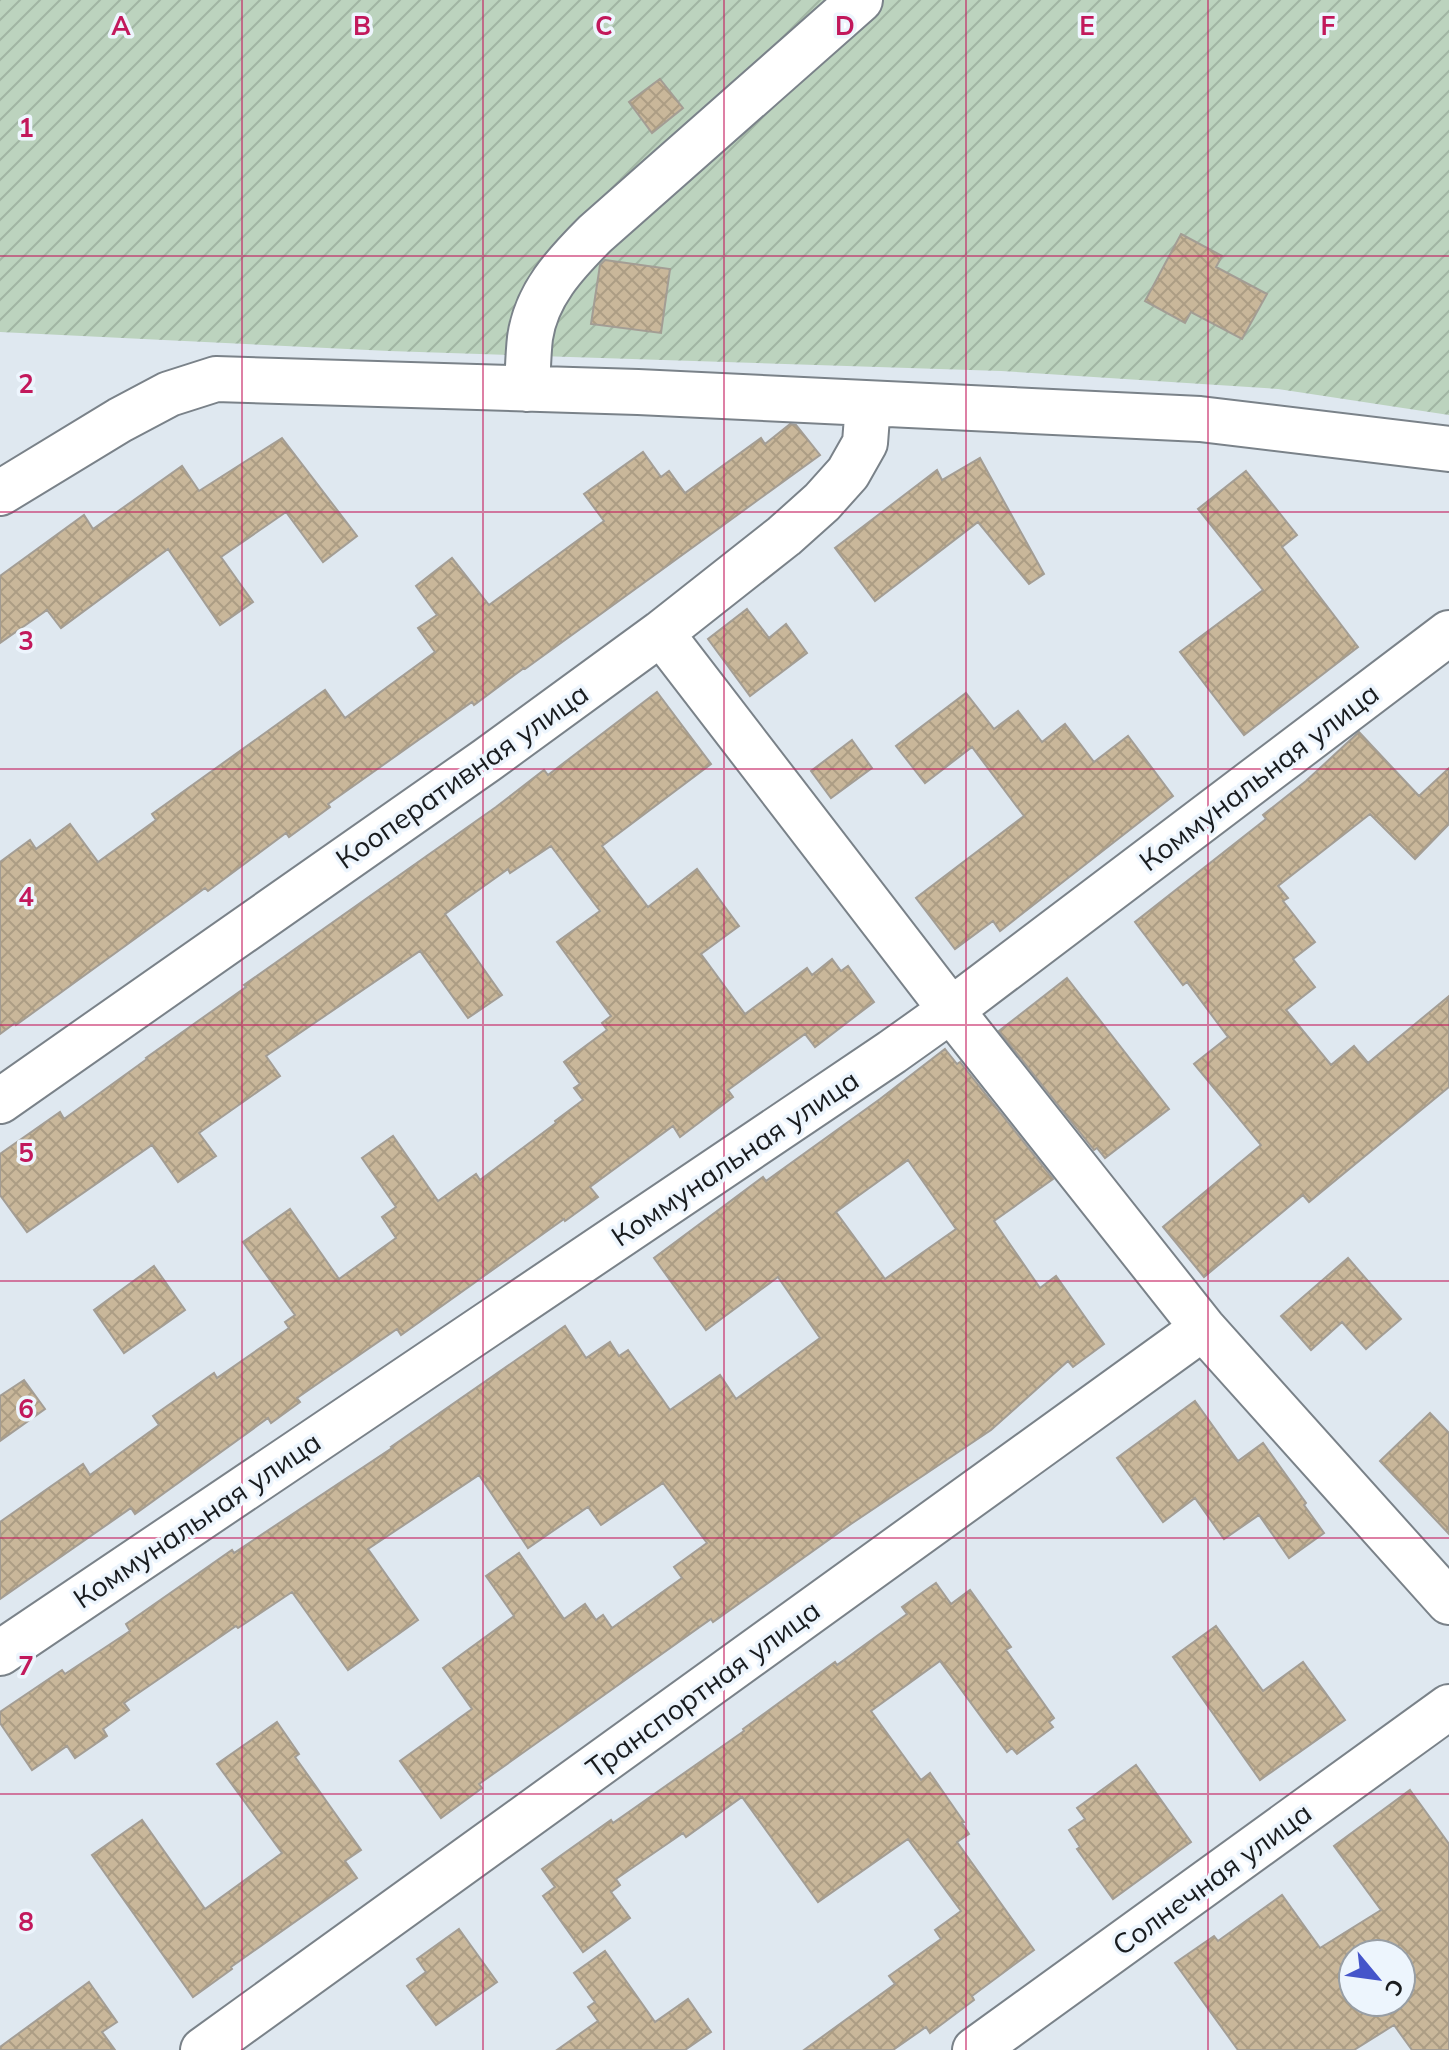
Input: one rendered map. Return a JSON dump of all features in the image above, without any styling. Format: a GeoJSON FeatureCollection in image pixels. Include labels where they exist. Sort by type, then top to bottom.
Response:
{"type":"FeatureCollection","features":[{"type":"Feature","properties":{"kind":"street"},"geometry":{"type":"LineString","coordinates":[[527,389],[530,336],[545,291],[567,262],[860,0]]}},
{"type":"Feature","properties":{"kind":"street"},"geometry":{"type":"LineString","coordinates":[[0,493],[169,394],[216,379],[638,392],[1200,419],[1449,449]]}},
{"type":"Feature","properties":{"kind":"street","name":"Кооперативная улица"},"geometry":{"type":"LineString","coordinates":[[0,1101],[487,760],[661,633],[784,536],[822,502],[848,473],[865,443],[868,404]]}},
{"type":"Feature","properties":{"kind":"street"},"geometry":{"type":"LineString","coordinates":[[661,633],[951,1010],[1203,1328],[1449,1602]]}},
{"type":"Feature","properties":{"kind":"street","name":"Коммунальная улица"},"geometry":{"type":"LineString","coordinates":[[0,1653],[879,1061],[951,1010],[1449,633]]}},
{"type":"Feature","properties":{"kind":"street","name":"Транспортная улица"},"geometry":{"type":"LineString","coordinates":[[203,2050],[1203,1328]]}},
{"type":"Feature","properties":{"kind":"street","name":"Солнечная улица"},"geometry":{"type":"LineString","coordinates":[[975,2050],[1449,1707]]}},
{"type":"Feature","properties":{"kind":"green space"},"geometry":{"type":"Polygon","coordinates":[[[0,0],[1449,0],[1449,415],[1278,389],[1001,371],[389,351],[0,332],[0,0]]]}},
{"type":"Feature","properties":{"kind":"building"},"geometry":{"type":"Polygon","coordinates":[[[660,79],[683,108],[652,133],[629,102],[660,79]]]}},
{"type":"Feature","properties":{"kind":"building"},"geometry":{"type":"Polygon","coordinates":[[[1181,234],[1222,256],[1216,267],[1267,294],[1242,339],[1191,312],[1185,323],[1145,301],[1181,234]]]}},
{"type":"Feature","properties":{"kind":"building"},"geometry":{"type":"Polygon","coordinates":[[[605,260],[670,269],[661,333],[591,324],[600,265],[605,260]]]}},
{"type":"Feature","properties":{"kind":"building"},"geometry":{"type":"Polygon","coordinates":[[[790,424],[796,425],[820,455],[525,669],[474,705],[472,702],[328,804],[330,807],[289,837],[286,833],[208,891],[205,888],[0,1034],[0,862],[30,840],[36,849],[70,824],[98,862],[156,820],[152,814],[325,690],[345,718],[435,652],[418,628],[437,615],[416,586],[452,558],[489,605],[604,521],[584,494],[643,452],[661,477],[669,471],[685,493],[761,438],[765,444],[790,424]]]}},
{"type":"Feature","properties":{"kind":"building"},"geometry":{"type":"Polygon","coordinates":[[[282,438],[357,536],[323,562],[286,512],[221,557],[253,602],[220,625],[168,549],[61,628],[47,610],[0,643],[0,576],[84,515],[93,529],[182,466],[199,491],[282,438]]]}},
{"type":"Feature","properties":{"kind":"building"},"geometry":{"type":"Polygon","coordinates":[[[980,458],[1044,574],[1029,584],[978,522],[875,601],[835,548],[937,470],[942,480],[980,458]]]}},
{"type":"Feature","properties":{"kind":"building"},"geometry":{"type":"Polygon","coordinates":[[[1246,471],[1297,535],[1282,547],[1358,647],[1244,735],[1180,652],[1263,590],[1198,509],[1246,471]]]}},
{"type":"Feature","properties":{"kind":"building"},"geometry":{"type":"Polygon","coordinates":[[[747,609],[769,638],[786,624],[807,653],[750,696],[708,639],[747,609]]]}},
{"type":"Feature","properties":{"kind":"building"},"geometry":{"type":"Polygon","coordinates":[[[657,692],[711,764],[602,846],[648,907],[697,869],[739,926],[701,954],[745,1014],[807,968],[812,975],[832,959],[841,971],[848,966],[874,1002],[815,1047],[805,1034],[728,1090],[733,1097],[680,1137],[673,1126],[590,1187],[598,1197],[565,1221],[401,1335],[397,1329],[297,1398],[300,1402],[271,1423],[268,1418],[135,1514],[131,1508],[0,1599],[0,1522],[83,1464],[90,1475],[159,1425],[153,1416],[214,1373],[217,1378],[289,1328],[285,1322],[295,1315],[243,1242],[290,1209],[339,1279],[396,1238],[382,1217],[396,1207],[362,1158],[393,1136],[438,1201],[476,1174],[480,1180],[583,1100],[574,1088],[580,1084],[564,1062],[607,1030],[602,1023],[611,1016],[557,942],[600,911],[551,846],[510,873],[508,869],[445,914],[502,995],[468,1018],[420,951],[266,1056],[280,1076],[199,1133],[216,1156],[178,1182],[152,1145],[27,1232],[0,1195],[0,1154],[60,1112],[64,1119],[246,987],[244,985],[544,770],[548,775],[657,692]]]}},
{"type":"Feature","properties":{"kind":"building"},"geometry":{"type":"Polygon","coordinates":[[[966,693],[994,729],[1018,711],[1042,742],[1065,724],[1094,762],[1128,736],[1173,796],[1000,931],[993,921],[955,949],[916,898],[1024,816],[972,747],[925,783],[896,746],[966,693]]]}},
{"type":"Feature","properties":{"kind":"building"},"geometry":{"type":"Polygon","coordinates":[[[1359,732],[1419,796],[1449,768],[1449,824],[1415,859],[1370,814],[1278,886],[1288,898],[1283,901],[1315,942],[1293,959],[1315,987],[1286,1010],[1331,1065],[1354,1046],[1368,1063],[1449,996],[1449,1087],[1309,1202],[1303,1195],[1204,1277],[1163,1227],[1261,1145],[1194,1064],[1228,1037],[1187,982],[1183,985],[1135,922],[1266,819],[1263,815],[1306,781],[1359,732]]]}},
{"type":"Feature","properties":{"kind":"building"},"geometry":{"type":"Polygon","coordinates":[[[852,740],[872,768],[831,798],[811,771],[852,740]]]}},
{"type":"Feature","properties":{"kind":"building"},"geometry":{"type":"Polygon","coordinates":[[[1067,978],[1169,1109],[1105,1158],[1097,1148],[1094,1150],[999,1031],[1067,978]]]}},
{"type":"Feature","properties":{"kind":"building"},"geometry":{"type":"Polygon","coordinates":[[[945,1049],[957,1064],[960,1062],[1053,1179],[994,1221],[1040,1288],[1056,1276],[1104,1344],[1073,1367],[1068,1361],[991,1430],[713,1622],[711,1619],[479,1784],[482,1788],[441,1818],[400,1761],[472,1709],[443,1668],[514,1616],[486,1576],[519,1553],[564,1619],[585,1604],[596,1620],[603,1615],[612,1628],[682,1578],[674,1567],[707,1543],[663,1483],[601,1525],[588,1507],[528,1548],[479,1475],[368,1549],[418,1620],[348,1670],[292,1592],[238,1628],[236,1626],[124,1703],[129,1710],[103,1729],[107,1736],[75,1758],[67,1746],[32,1770],[0,1723],[0,1712],[62,1670],[65,1674],[130,1631],[126,1624],[232,1550],[234,1553],[392,1448],[565,1326],[586,1358],[610,1342],[619,1356],[628,1350],[670,1410],[720,1375],[736,1399],[820,1338],[778,1277],[706,1330],[654,1258],[763,1177],[766,1181],[945,1049]],[[908,1160],[836,1212],[885,1279],[956,1229],[908,1160]]]}},
{"type":"Feature","properties":{"kind":"building"},"geometry":{"type":"Polygon","coordinates":[[[1348,1258],[1401,1319],[1366,1349],[1342,1322],[1311,1350],[1281,1316],[1348,1258]]]}},
{"type":"Feature","properties":{"kind":"building"},"geometry":{"type":"Polygon","coordinates":[[[154,1266],[185,1310],[124,1353],[94,1310],[154,1266]]]}},
{"type":"Feature","properties":{"kind":"building"},"geometry":{"type":"Polygon","coordinates":[[[24,1380],[45,1409],[0,1441],[0,1396],[24,1380]]]}},
{"type":"Feature","properties":{"kind":"building"},"geometry":{"type":"Polygon","coordinates":[[[1195,1401],[1238,1461],[1263,1443],[1324,1533],[1289,1558],[1259,1515],[1224,1539],[1195,1498],[1163,1522],[1117,1458],[1195,1401]]]}},
{"type":"Feature","properties":{"kind":"building"},"geometry":{"type":"Polygon","coordinates":[[[1430,1413],[1449,1433],[1449,1534],[1380,1461],[1430,1413]]]}},
{"type":"Feature","properties":{"kind":"building"},"geometry":{"type":"Polygon","coordinates":[[[936,1583],[951,1604],[970,1590],[1011,1647],[1006,1650],[1054,1718],[1049,1722],[1053,1727],[1017,1754],[1012,1748],[1007,1752],[940,1661],[871,1711],[921,1780],[930,1773],[964,1822],[969,1834],[957,1842],[1034,1950],[972,1996],[974,2000],[930,2033],[926,2027],[893,2050],[804,2050],[895,1984],[889,1976],[941,1939],[935,1930],[961,1911],[908,1839],[818,1902],[742,1797],[686,1837],[683,1833],[616,1879],[620,1885],[611,1892],[630,1918],[583,1952],[543,1896],[555,1887],[542,1869],[744,1731],[835,1662],[837,1665],[907,1614],[902,1607],[936,1583]]]}},
{"type":"Feature","properties":{"kind":"building"},"geometry":{"type":"Polygon","coordinates":[[[1216,1626],[1263,1691],[1303,1662],[1345,1720],[1260,1780],[1173,1657],[1216,1626]]]}},
{"type":"Feature","properties":{"kind":"building"},"geometry":{"type":"Polygon","coordinates":[[[277,1722],[299,1754],[295,1757],[361,1850],[345,1861],[357,1878],[193,1997],[92,1855],[142,1820],[205,1909],[282,1853],[217,1764],[277,1722]]]}},
{"type":"Feature","properties":{"kind":"building"},"geometry":{"type":"Polygon","coordinates":[[[1136,1765],[1191,1842],[1113,1899],[1077,1849],[1080,1847],[1069,1830],[1085,1819],[1077,1808],[1136,1765]]]}},
{"type":"Feature","properties":{"kind":"building"},"geometry":{"type":"Polygon","coordinates":[[[1410,1790],[1449,1844],[1449,2050],[1412,2050],[1394,2025],[1354,2050],[1238,2050],[1175,1963],[1214,1936],[1218,1941],[1282,1895],[1320,1948],[1381,1910],[1334,1846],[1410,1790]]]}},
{"type":"Feature","properties":{"kind":"building"},"geometry":{"type":"Polygon","coordinates":[[[459,1929],[497,1982],[436,2025],[407,1986],[426,1972],[417,1959],[459,1929]]]}},
{"type":"Feature","properties":{"kind":"building"},"geometry":{"type":"Polygon","coordinates":[[[605,1951],[655,2022],[688,1999],[711,2032],[685,2050],[557,2050],[598,2021],[588,2007],[595,2002],[574,1973],[605,1951]]]}},
{"type":"Feature","properties":{"kind":"building"},"geometry":{"type":"Polygon","coordinates":[[[89,1982],[117,2022],[102,2032],[115,2050],[0,2050],[0,2047],[89,1982]]]}}]}
